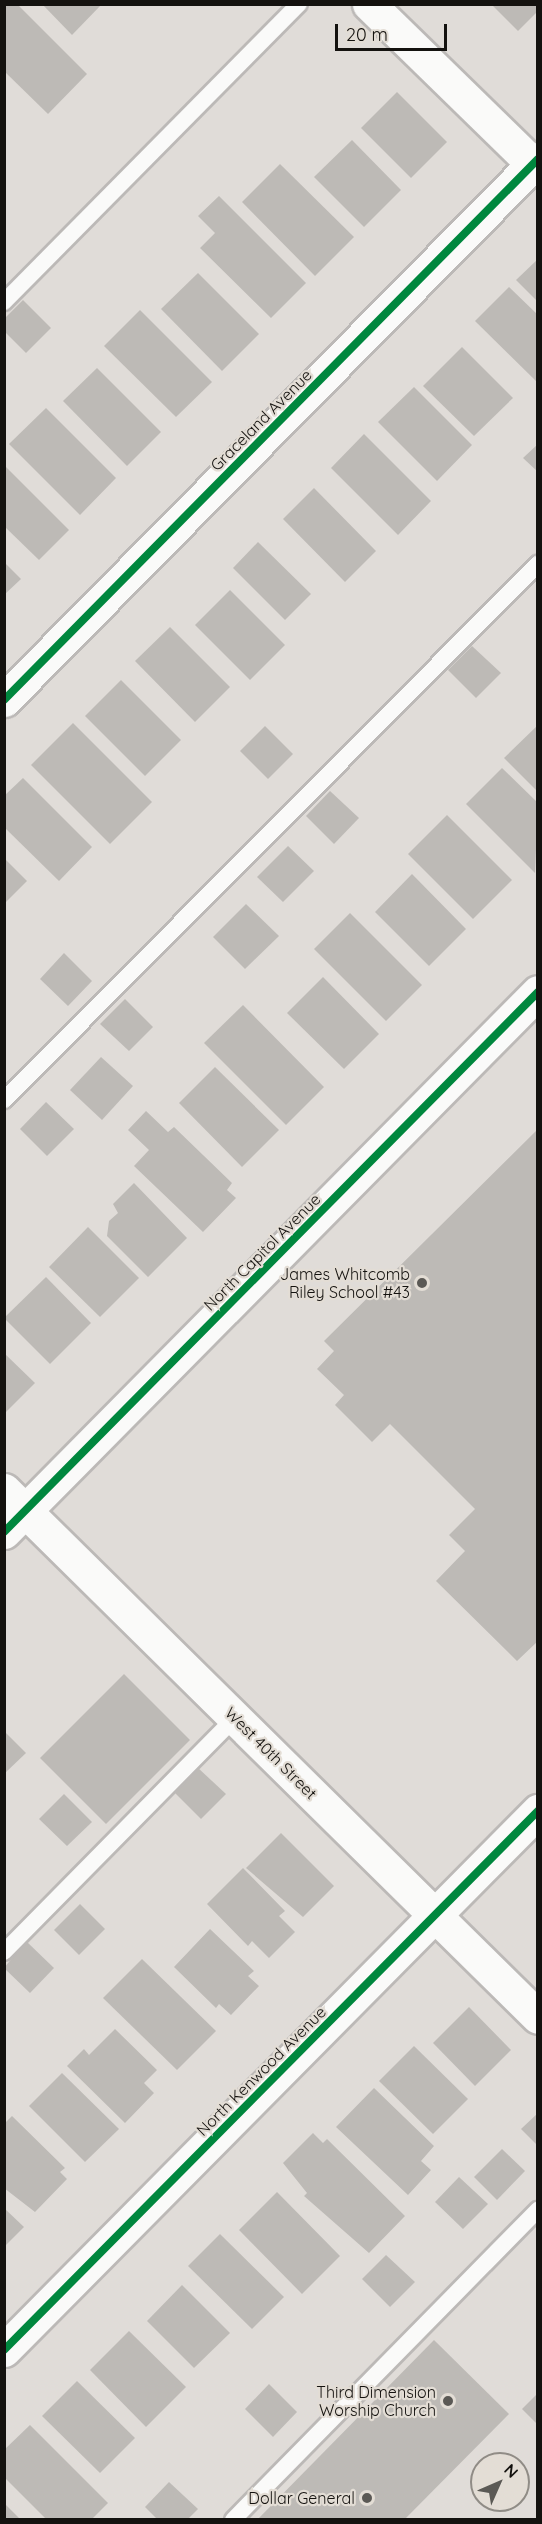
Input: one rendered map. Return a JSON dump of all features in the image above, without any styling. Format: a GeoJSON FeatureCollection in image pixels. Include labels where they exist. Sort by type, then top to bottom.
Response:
{"type":"FeatureCollection","features":[{"type":"Feature","properties":{"kind":"street"},"geometry":{"type":"LineString","coordinates":[[369,4],[536,164]]}},
{"type":"Feature","properties":{"kind":"street","name":"Graceland Avenue"},"geometry":{"type":"LineString","coordinates":[[4,700],[536,164]]}},
{"type":"Feature","properties":{"kind":"street","name":"North Capitol Avenue"},"geometry":{"type":"LineString","coordinates":[[12,1511],[537,992]]}},
{"type":"Feature","properties":{"kind":"street","name":"West 40th Street"},"geometry":{"type":"LineString","coordinates":[[12,1511],[235,1718],[537,2017]]}},
{"type":"Feature","properties":{"kind":"street","name":"North Kenwood Avenue"},"geometry":{"type":"LineString","coordinates":[[4,2350],[537,1810]]}},
{"type":"Feature","properties":{"kind":"lane"},"geometry":{"type":"LineString","coordinates":[[4,302],[299,4]]}},
{"type":"Feature","properties":{"kind":"lane"},"geometry":{"type":"LineString","coordinates":[[4,1100],[537,564]]}},
{"type":"Feature","properties":{"kind":"lane"},"geometry":{"type":"LineString","coordinates":[[4,1952],[235,1718]]}},
{"type":"Feature","properties":{"kind":"lane"},"geometry":{"type":"LineString","coordinates":[[233,2520],[537,2210]]}},
{"type":"Feature","properties":{"kind":"building"},"geometry":{"type":"Polygon","coordinates":[[[4,4],[17,4],[87,74],[48,114],[4,71],[4,4]]]}},
{"type":"Feature","properties":{"kind":"building"},"geometry":{"type":"Polygon","coordinates":[[[42,4],[102,4],[72,35],[42,4]]]}},
{"type":"Feature","properties":{"kind":"building"},"geometry":{"type":"Polygon","coordinates":[[[492,5],[538,5],[538,11],[518,31],[492,5]]]}},
{"type":"Feature","properties":{"kind":"building"},"geometry":{"type":"Polygon","coordinates":[[[397,92],[447,142],[411,178],[361,128],[397,92]]]}},
{"type":"Feature","properties":{"kind":"building"},"geometry":{"type":"Polygon","coordinates":[[[352,140],[401,190],[364,227],[314,177],[352,140]]]}},
{"type":"Feature","properties":{"kind":"building"},"geometry":{"type":"Polygon","coordinates":[[[280,164],[354,237],[315,276],[242,202],[280,164]]]}},
{"type":"Feature","properties":{"kind":"building"},"geometry":{"type":"Polygon","coordinates":[[[219,196],[306,283],[271,318],[200,248],[215,233],[198,216],[219,196]]]}},
{"type":"Feature","properties":{"kind":"building"},"geometry":{"type":"Polygon","coordinates":[[[538,259],[538,302],[516,280],[538,259]]]}},
{"type":"Feature","properties":{"kind":"building"},"geometry":{"type":"Polygon","coordinates":[[[198,273],[259,334],[222,371],[161,309],[198,273]]]}},
{"type":"Feature","properties":{"kind":"building"},"geometry":{"type":"Polygon","coordinates":[[[509,287],[538,315],[538,383],[475,321],[509,287]]]}},
{"type":"Feature","properties":{"kind":"building"},"geometry":{"type":"Polygon","coordinates":[[[23,300],[51,328],[26,353],[4,331],[4,319],[23,300]]]}},
{"type":"Feature","properties":{"kind":"building"},"geometry":{"type":"Polygon","coordinates":[[[140,310],[212,382],[176,417],[104,346],[140,310]]]}},
{"type":"Feature","properties":{"kind":"building"},"geometry":{"type":"Polygon","coordinates":[[[462,347],[513,398],[474,436],[423,386],[462,347]]]}},
{"type":"Feature","properties":{"kind":"building"},"geometry":{"type":"Polygon","coordinates":[[[97,368],[161,432],[127,466],[63,401],[97,368]]]}},
{"type":"Feature","properties":{"kind":"building"},"geometry":{"type":"Polygon","coordinates":[[[414,387],[472,445],[437,481],[378,422],[414,387]]]}},
{"type":"Feature","properties":{"kind":"building"},"geometry":{"type":"Polygon","coordinates":[[[46,408],[116,478],[80,515],[9,444],[46,408]]]}},
{"type":"Feature","properties":{"kind":"building"},"geometry":{"type":"Polygon","coordinates":[[[364,434],[431,501],[398,535],[331,468],[364,434]]]}},
{"type":"Feature","properties":{"kind":"building"},"geometry":{"type":"Polygon","coordinates":[[[538,444],[538,472],[523,458],[538,444]]]}},
{"type":"Feature","properties":{"kind":"building"},"geometry":{"type":"Polygon","coordinates":[[[4,465],[69,530],[39,560],[4,526],[4,465]]]}},
{"type":"Feature","properties":{"kind":"building"},"geometry":{"type":"Polygon","coordinates":[[[314,488],[376,551],[345,582],[283,519],[314,488]]]}},
{"type":"Feature","properties":{"kind":"building"},"geometry":{"type":"Polygon","coordinates":[[[258,542],[311,594],[285,620],[233,568],[258,542]]]}},
{"type":"Feature","properties":{"kind":"building"},"geometry":{"type":"Polygon","coordinates":[[[4,562],[21,579],[4,595],[4,562]]]}},
{"type":"Feature","properties":{"kind":"building"},"geometry":{"type":"Polygon","coordinates":[[[230,590],[285,645],[250,680],[195,625],[230,590]]]}},
{"type":"Feature","properties":{"kind":"building"},"geometry":{"type":"Polygon","coordinates":[[[170,627],[230,687],[195,722],[135,661],[170,627]]]}},
{"type":"Feature","properties":{"kind":"building"},"geometry":{"type":"Polygon","coordinates":[[[472,646],[501,673],[476,698],[448,670],[472,646]]]}},
{"type":"Feature","properties":{"kind":"building"},"geometry":{"type":"Polygon","coordinates":[[[121,680],[181,740],[145,776],[85,716],[121,680]]]}},
{"type":"Feature","properties":{"kind":"building"},"geometry":{"type":"Polygon","coordinates":[[[73,723],[152,802],[110,844],[31,765],[73,723]]]}},
{"type":"Feature","properties":{"kind":"building"},"geometry":{"type":"Polygon","coordinates":[[[538,725],[538,792],[504,758],[538,725]]]}},
{"type":"Feature","properties":{"kind":"building"},"geometry":{"type":"Polygon","coordinates":[[[265,726],[293,754],[268,779],[240,751],[265,726]]]}},
{"type":"Feature","properties":{"kind":"building"},"geometry":{"type":"Polygon","coordinates":[[[502,768],[538,803],[535,873],[466,804],[502,768]]]}},
{"type":"Feature","properties":{"kind":"building"},"geometry":{"type":"Polygon","coordinates":[[[23,778],[92,847],[59,881],[4,827],[4,796],[23,778]]]}},
{"type":"Feature","properties":{"kind":"building"},"geometry":{"type":"Polygon","coordinates":[[[330,791],[359,818],[334,844],[306,816],[330,791]]]}},
{"type":"Feature","properties":{"kind":"building"},"geometry":{"type":"Polygon","coordinates":[[[447,815],[512,880],[473,919],[408,854],[447,815]]]}},
{"type":"Feature","properties":{"kind":"building"},"geometry":{"type":"Polygon","coordinates":[[[288,846],[314,871],[283,902],[257,877],[288,846]]]}},
{"type":"Feature","properties":{"kind":"building"},"geometry":{"type":"Polygon","coordinates":[[[4,858],[27,881],[4,904],[4,858]]]}},
{"type":"Feature","properties":{"kind":"building"},"geometry":{"type":"Polygon","coordinates":[[[412,874],[466,929],[429,966],[375,912],[412,874]]]}},
{"type":"Feature","properties":{"kind":"building"},"geometry":{"type":"Polygon","coordinates":[[[246,904],[279,936],[245,969],[213,937],[246,904]]]}},
{"type":"Feature","properties":{"kind":"building"},"geometry":{"type":"Polygon","coordinates":[[[350,913],[422,985],[386,1021],[314,949],[350,913]]]}},
{"type":"Feature","properties":{"kind":"building"},"geometry":{"type":"Polygon","coordinates":[[[64,953],[92,981],[68,1006],[40,979],[64,953]]]}},
{"type":"Feature","properties":{"kind":"building"},"geometry":{"type":"Polygon","coordinates":[[[323,977],[379,1034],[344,1069],[287,1013],[323,977]]]}},
{"type":"Feature","properties":{"kind":"building"},"geometry":{"type":"Polygon","coordinates":[[[125,999],[153,1027],[129,1051],[100,1024],[125,999]]]}},
{"type":"Feature","properties":{"kind":"building"},"geometry":{"type":"Polygon","coordinates":[[[243,1005],[324,1087],[286,1125],[204,1043],[243,1005]]]}},
{"type":"Feature","properties":{"kind":"building"},"geometry":{"type":"Polygon","coordinates":[[[101,1057],[133,1086],[102,1120],[70,1090],[101,1057]]]}},
{"type":"Feature","properties":{"kind":"building"},"geometry":{"type":"Polygon","coordinates":[[[215,1067],[279,1130],[242,1167],[179,1103],[215,1067]]]}},
{"type":"Feature","properties":{"kind":"building"},"geometry":{"type":"Polygon","coordinates":[[[46,1102],[74,1129],[47,1156],[20,1129],[46,1102]]]}},
{"type":"Feature","properties":{"kind":"building"},"geometry":{"type":"Polygon","coordinates":[[[146,1111],[168,1132],[174,1127],[232,1183],[227,1190],[236,1198],[203,1232],[134,1166],[149,1150],[128,1130],[146,1111]]]}},
{"type":"Feature","properties":{"kind":"building"},"geometry":{"type":"Polygon","coordinates":[[[538,1129],[538,1641],[517,1661],[436,1581],[465,1551],[449,1535],[475,1509],[390,1424],[372,1442],[335,1405],[344,1395],[317,1369],[334,1351],[324,1341],[538,1129]]]}},
{"type":"Feature","properties":{"kind":"building"},"geometry":{"type":"Polygon","coordinates":[[[134,1183],[187,1238],[148,1277],[107,1236],[109,1221],[118,1213],[113,1204],[134,1183]]]}},
{"type":"Feature","properties":{"kind":"building"},"geometry":{"type":"Polygon","coordinates":[[[88,1227],[139,1278],[100,1317],[49,1267],[88,1227]]]}},
{"type":"Feature","properties":{"kind":"building"},"geometry":{"type":"Polygon","coordinates":[[[46,1277],[91,1323],[50,1364],[4,1318],[46,1277]]]}},
{"type":"Feature","properties":{"kind":"building"},"geometry":{"type":"Polygon","coordinates":[[[4,1353],[35,1383],[4,1414],[4,1353]]]}},
{"type":"Feature","properties":{"kind":"building"},"geometry":{"type":"Polygon","coordinates":[[[124,1674],[190,1740],[106,1824],[40,1758],[124,1674]]]}},
{"type":"Feature","properties":{"kind":"building"},"geometry":{"type":"Polygon","coordinates":[[[4,1731],[26,1753],[4,1774],[4,1731]]]}},
{"type":"Feature","properties":{"kind":"building"},"geometry":{"type":"Polygon","coordinates":[[[197,1767],[226,1794],[201,1819],[173,1791],[197,1767]]]}},
{"type":"Feature","properties":{"kind":"building"},"geometry":{"type":"Polygon","coordinates":[[[64,1794],[92,1822],[67,1846],[39,1819],[64,1794]]]}},
{"type":"Feature","properties":{"kind":"building"},"geometry":{"type":"Polygon","coordinates":[[[281,1833],[334,1886],[303,1917],[246,1868],[281,1833]]]}},
{"type":"Feature","properties":{"kind":"building"},"geometry":{"type":"Polygon","coordinates":[[[243,1868],[285,1911],[279,1916],[295,1932],[269,1958],[252,1941],[248,1946],[207,1904],[243,1868]]]}},
{"type":"Feature","properties":{"kind":"building"},"geometry":{"type":"Polygon","coordinates":[[[80,1904],[105,1929],[79,1955],[54,1930],[80,1904]]]}},
{"type":"Feature","properties":{"kind":"building"},"geometry":{"type":"Polygon","coordinates":[[[210,1929],[254,1971],[248,1976],[259,1986],[231,2015],[219,2004],[216,2008],[174,1967],[210,1929]]]}},
{"type":"Feature","properties":{"kind":"building"},"geometry":{"type":"Polygon","coordinates":[[[26,1941],[54,1968],[30,1993],[4,1968],[26,1941]]]}},
{"type":"Feature","properties":{"kind":"building"},"geometry":{"type":"Polygon","coordinates":[[[142,1959],[216,2031],[177,2070],[103,1998],[142,1959]]]}},
{"type":"Feature","properties":{"kind":"building"},"geometry":{"type":"Polygon","coordinates":[[[469,2007],[511,2050],[475,2086],[433,2043],[469,2007]]]}},
{"type":"Feature","properties":{"kind":"building"},"geometry":{"type":"Polygon","coordinates":[[[115,2029],[157,2070],[144,2083],[154,2093],[125,2123],[67,2066],[84,2049],[89,2055],[115,2029]]]}},
{"type":"Feature","properties":{"kind":"building"},"geometry":{"type":"Polygon","coordinates":[[[414,2046],[468,2099],[433,2134],[379,2081],[414,2046]]]}},
{"type":"Feature","properties":{"kind":"building"},"geometry":{"type":"Polygon","coordinates":[[[62,2073],[119,2129],[85,2162],[29,2106],[62,2073]]]}},
{"type":"Feature","properties":{"kind":"building"},"geometry":{"type":"Polygon","coordinates":[[[374,2088],[434,2146],[421,2161],[431,2170],[408,2195],[336,2127],[374,2088]]]}},
{"type":"Feature","properties":{"kind":"building"},"geometry":{"type":"Polygon","coordinates":[[[538,2113],[538,2146],[521,2129],[538,2113]]]}},
{"type":"Feature","properties":{"kind":"building"},"geometry":{"type":"Polygon","coordinates":[[[12,2116],[65,2168],[60,2172],[67,2179],[35,2212],[4,2188],[4,2124],[12,2116]]]}},
{"type":"Feature","properties":{"kind":"building"},"geometry":{"type":"Polygon","coordinates":[[[313,2133],[323,2143],[327,2139],[405,2216],[369,2253],[304,2196],[307,2193],[283,2163],[313,2133]]]}},
{"type":"Feature","properties":{"kind":"building"},"geometry":{"type":"Polygon","coordinates":[[[502,2149],[525,2171],[497,2200],[474,2177],[502,2149]]]}},
{"type":"Feature","properties":{"kind":"building"},"geometry":{"type":"Polygon","coordinates":[[[459,2177],[488,2204],[463,2229],[435,2202],[459,2177]]]}},
{"type":"Feature","properties":{"kind":"building"},"geometry":{"type":"Polygon","coordinates":[[[277,2192],[340,2256],[302,2294],[239,2230],[277,2192]]]}},
{"type":"Feature","properties":{"kind":"building"},"geometry":{"type":"Polygon","coordinates":[[[4,2208],[24,2227],[4,2247],[4,2208]]]}},
{"type":"Feature","properties":{"kind":"building"},"geometry":{"type":"Polygon","coordinates":[[[220,2234],[284,2297],[252,2329],[188,2266],[220,2234]]]}},
{"type":"Feature","properties":{"kind":"building"},"geometry":{"type":"Polygon","coordinates":[[[386,2255],[415,2282],[390,2307],[362,2279],[386,2255]]]}},
{"type":"Feature","properties":{"kind":"building"},"geometry":{"type":"Polygon","coordinates":[[[182,2285],[230,2333],[194,2368],[147,2321],[182,2285]]]}},
{"type":"Feature","properties":{"kind":"building"},"geometry":{"type":"Polygon","coordinates":[[[129,2331],[186,2387],[146,2427],[90,2370],[129,2331]]]}},
{"type":"Feature","properties":{"kind":"building"},"geometry":{"type":"Polygon","coordinates":[[[434,2340],[509,2414],[404,2520],[257,2520],[434,2340]]]}},
{"type":"Feature","properties":{"kind":"building"},"geometry":{"type":"Polygon","coordinates":[[[77,2381],[135,2438],[100,2473],[42,2416],[77,2381]]]}},
{"type":"Feature","properties":{"kind":"building"},"geometry":{"type":"Polygon","coordinates":[[[269,2384],[297,2412],[273,2437],[245,2409],[269,2384]]]}},
{"type":"Feature","properties":{"kind":"building"},"geometry":{"type":"Polygon","coordinates":[[[538,2393],[538,2425],[522,2409],[538,2393]]]}},
{"type":"Feature","properties":{"kind":"building"},"geometry":{"type":"Polygon","coordinates":[[[30,2425],[108,2503],[91,2520],[47,2520],[4,2477],[4,2450],[30,2425]]]}},
{"type":"Feature","properties":{"kind":"building"},"geometry":{"type":"Polygon","coordinates":[[[169,2482],[198,2509],[187,2520],[158,2520],[145,2507],[169,2482]]]}},
{"type":"Feature","properties":{"kind":"building"},"geometry":{"type":"Polygon","coordinates":[[[4,2503],[21,2520],[4,2520],[4,2503]]]}},
{"type":"Feature","properties":{"kind":"cycle path"},"geometry":{"type":"LineString","coordinates":[[4,700],[538,159]]}},
{"type":"Feature","properties":{"kind":"cycle path"},"geometry":{"type":"LineString","coordinates":[[4,1532],[538,992]]}},
{"type":"Feature","properties":{"kind":"cycle path"},"geometry":{"type":"LineString","coordinates":[[4,2350],[538,1811]]}},
{"type":"Feature","properties":{"kind":"place","name":"James Whitcomb Riley School #43"},"geometry":{"type":"Point","coordinates":[422,1283]}},
{"type":"Feature","properties":{"kind":"place","name":"Third Dimension Worship Church"},"geometry":{"type":"Point","coordinates":[448,2401]}},
{"type":"Feature","properties":{"kind":"place","name":"Dollar General"},"geometry":{"type":"Point","coordinates":[367,2498]}}]}
